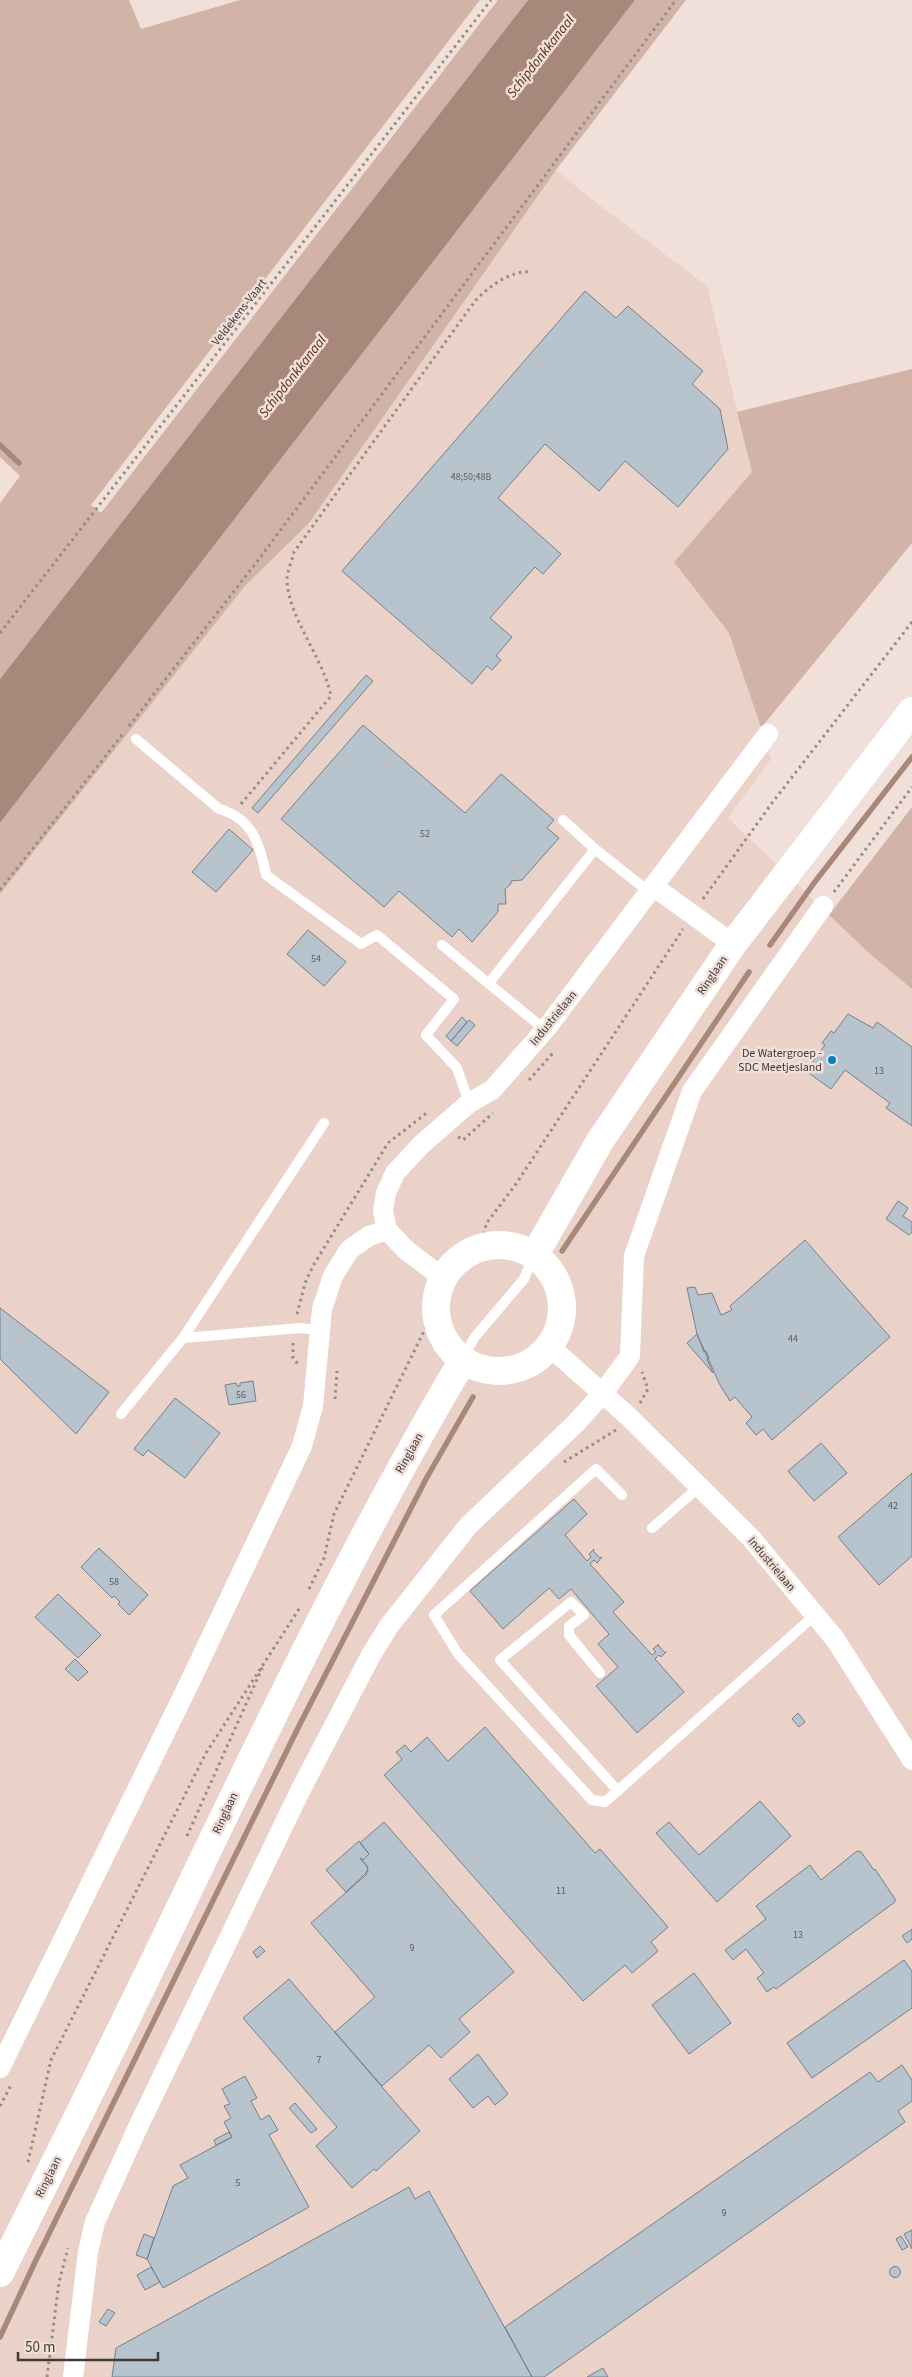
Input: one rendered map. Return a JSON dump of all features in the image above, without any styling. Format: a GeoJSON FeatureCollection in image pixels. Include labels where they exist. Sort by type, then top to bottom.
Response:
{"type":"FeatureCollection","features":[{"type":"Feature","properties":{"kind":"main road","name":"Ringlaan"},"geometry":{"type":"LineString","coordinates":[[534,1256],[600,1141],[733,944],[912,711]]}},
{"type":"Feature","properties":{"kind":"main road"},"geometry":{"type":"LineString","coordinates":[[501,1245],[517,1248],[534,1256],[546,1266],[558,1286],[561,1303],[560,1319],[556,1333],[549,1346],[533,1361],[513,1370],[489,1370],[463,1360],[451,1349],[440,1332],[436,1314],[437,1294],[443,1278],[454,1264],[466,1254],[482,1247],[501,1245]]}},
{"type":"Feature","properties":{"kind":"main road","name":"Ringlaan"},"geometry":{"type":"LineString","coordinates":[[0,2273],[175,1919],[286,1687],[383,1499],[463,1360]]}},
{"type":"Feature","properties":{"kind":"street","name":"Industrielaan"},"geometry":{"type":"LineString","coordinates":[[386,1230],[383,1211],[386,1193],[395,1172],[420,1145],[469,1103],[492,1090],[545,1030],[768,734]]}},
{"type":"Feature","properties":{"kind":"street"},"geometry":{"type":"LineString","coordinates":[[651,889],[733,944]]}},
{"type":"Feature","properties":{"kind":"street"},"geometry":{"type":"LineString","coordinates":[[73,2377],[88,2252],[95,2222],[138,2127],[296,1799],[371,1655],[389,1626],[468,1526],[576,1423],[603,1393],[630,1356],[634,1256],[692,1090],[823,906]]}},
{"type":"Feature","properties":{"kind":"street"},"geometry":{"type":"LineString","coordinates":[[0,2068],[186,1690],[302,1446],[312,1406],[318,1330],[322,1309],[333,1276],[349,1250],[369,1236],[386,1230],[406,1250],[443,1278]]}},
{"type":"Feature","properties":{"kind":"street","name":"Industrielaan"},"geometry":{"type":"LineString","coordinates":[[549,1346],[603,1393],[750,1538],[835,1639],[912,1760]]}},
{"type":"Feature","properties":{"kind":"lane"},"geometry":{"type":"LineString","coordinates":[[136,739],[219,809],[234,813],[252,831],[262,853],[266,875],[362,944],[376,936],[454,999],[426,1035],[457,1068],[469,1103]]}},
{"type":"Feature","properties":{"kind":"lane"},"geometry":{"type":"LineString","coordinates":[[563,820],[596,849],[651,889]]}},
{"type":"Feature","properties":{"kind":"lane"},"geometry":{"type":"LineString","coordinates":[[489,983],[596,849]]}},
{"type":"Feature","properties":{"kind":"lane"},"geometry":{"type":"LineString","coordinates":[[442,945],[545,1030]]}},
{"type":"Feature","properties":{"kind":"lane"},"geometry":{"type":"LineString","coordinates":[[121,1414],[183,1338],[324,1123]]}},
{"type":"Feature","properties":{"kind":"lane"},"geometry":{"type":"LineString","coordinates":[[463,1360],[474,1338],[524,1279],[534,1256]]}},
{"type":"Feature","properties":{"kind":"lane"},"geometry":{"type":"LineString","coordinates":[[183,1338],[300,1328],[318,1330]]}},
{"type":"Feature","properties":{"kind":"lane"},"geometry":{"type":"LineString","coordinates":[[622,1495],[596,1469],[434,1615],[458,1654],[592,1800],[605,1802],[815,1615]]}},
{"type":"Feature","properties":{"kind":"lane"},"geometry":{"type":"LineString","coordinates":[[652,1528],[699,1487]]}},
{"type":"Feature","properties":{"kind":"lane"},"geometry":{"type":"LineString","coordinates":[[600,1673],[569,1635],[569,1626],[584,1615],[571,1602],[500,1660],[618,1791]]}},
{"type":"Feature","properties":{"kind":"path","name":"Veldekens-Vaart"},"geometry":{"type":"LineString","coordinates":[[0,633],[491,0]]}},
{"type":"Feature","properties":{"kind":"path"},"geometry":{"type":"LineString","coordinates":[[0,890],[256,563],[676,0]]}},
{"type":"Feature","properties":{"kind":"path"},"geometry":{"type":"LineString","coordinates":[[234,813],[331,696],[324,673],[291,601],[287,578],[294,552],[475,301],[486,289],[521,271],[530,272]]}},
{"type":"Feature","properties":{"kind":"path"},"geometry":{"type":"LineString","coordinates":[[823,906],[912,787]]}},
{"type":"Feature","properties":{"kind":"path"},"geometry":{"type":"LineString","coordinates":[[306,1596],[324,1558],[334,1514],[429,1321]]}},
{"type":"Feature","properties":{"kind":"path"},"geometry":{"type":"LineString","coordinates":[[28,2163],[51,2060],[206,1753],[302,1604]]}},
{"type":"Feature","properties":{"kind":"shaded area"},"geometry":{"type":"Polygon","coordinates":[[[0,0],[129,0],[141,29],[240,0],[480,0],[91,505],[101,513],[498,0],[528,0],[0,679],[0,503],[20,476],[0,457],[0,0]]]}},
{"type":"Feature","properties":{"kind":"shaded area"},"geometry":{"type":"Polygon","coordinates":[[[635,0],[686,0],[556,170],[309,523],[245,586],[0,894],[0,823],[635,0]]]}},
{"type":"Feature","properties":{"kind":"shaded area"},"geometry":{"type":"Polygon","coordinates":[[[556,170],[707,286],[752,472],[674,562],[729,633],[771,759],[728,818],[871,955],[912,989],[912,2377],[0,2377],[0,894],[245,586],[309,523],[556,170]]]}},
{"type":"Feature","properties":{"kind":"shaded area"},"geometry":{"type":"Polygon","coordinates":[[[912,369],[912,543],[761,728],[729,633],[674,562],[752,472],[737,412],[912,369]]]}},
{"type":"Feature","properties":{"kind":"shaded area"},"geometry":{"type":"Polygon","coordinates":[[[912,807],[912,989],[871,955],[829,915],[912,807]]]}},
{"type":"Feature","properties":{"kind":"water","name":"Schipdonkkanaal"},"geometry":{"type":"Polygon","coordinates":[[[528,0],[635,0],[0,823],[0,679],[528,0]]]}},
{"type":"Feature","properties":{"kind":"building"},"geometry":{"type":"Polygon","coordinates":[[[585,291],[616,318],[628,306],[703,371],[692,384],[720,409],[728,449],[678,507],[625,461],[599,491],[545,444],[498,498],[561,554],[543,574],[535,567],[490,618],[512,637],[496,656],[501,660],[492,670],[487,666],[472,684],[342,571],[585,291]]]}},
{"type":"Feature","properties":{"kind":"building"},"geometry":{"type":"Polygon","coordinates":[[[366,675],[373,681],[258,813],[252,808],[366,675]]]}},
{"type":"Feature","properties":{"kind":"building"},"geometry":{"type":"Polygon","coordinates":[[[363,725],[465,813],[501,774],[554,820],[547,828],[559,838],[522,880],[511,881],[511,884],[505,889],[506,904],[498,904],[498,912],[472,942],[459,929],[452,937],[399,891],[384,907],[281,819],[363,725]]]}},
{"type":"Feature","properties":{"kind":"building"},"geometry":{"type":"Polygon","coordinates":[[[229,829],[253,850],[216,892],[192,872],[229,829]]]}},
{"type":"Feature","properties":{"kind":"building"},"geometry":{"type":"Polygon","coordinates":[[[308,930],[346,962],[324,986],[287,954],[308,930]]]}},
{"type":"Feature","properties":{"kind":"building"},"geometry":{"type":"Polygon","coordinates":[[[848,1014],[873,1028],[877,1022],[912,1047],[912,1126],[886,1108],[890,1103],[845,1070],[831,1089],[806,1071],[825,1045],[822,1043],[831,1031],[834,1033],[848,1014]]]}},
{"type":"Feature","properties":{"kind":"building"},"geometry":{"type":"Polygon","coordinates":[[[462,1017],[467,1022],[451,1041],[446,1036],[462,1017]]]}},
{"type":"Feature","properties":{"kind":"building"},"geometry":{"type":"Polygon","coordinates":[[[469,1020],[475,1025],[457,1046],[451,1041],[469,1020]]]}},
{"type":"Feature","properties":{"kind":"building"},"geometry":{"type":"Polygon","coordinates":[[[898,1201],[908,1208],[903,1216],[912,1222],[912,1232],[909,1235],[886,1219],[898,1201]]]}},
{"type":"Feature","properties":{"kind":"building"},"geometry":{"type":"Polygon","coordinates":[[[805,1240],[890,1337],[772,1440],[763,1429],[756,1435],[746,1423],[752,1417],[735,1397],[730,1401],[720,1385],[697,1334],[687,1288],[695,1287],[698,1295],[712,1293],[721,1315],[732,1310],[730,1306],[805,1240]]]}},
{"type":"Feature","properties":{"kind":"building"},"geometry":{"type":"Polygon","coordinates":[[[0,1308],[109,1392],[76,1434],[0,1359],[0,1308]]]}},
{"type":"Feature","properties":{"kind":"building"},"geometry":{"type":"Polygon","coordinates":[[[697,1334],[704,1352],[706,1351],[709,1358],[707,1359],[713,1373],[687,1343],[697,1334]]]}},
{"type":"Feature","properties":{"kind":"building"},"geometry":{"type":"Polygon","coordinates":[[[253,1381],[256,1401],[229,1405],[225,1385],[236,1383],[237,1386],[240,1386],[240,1383],[253,1381]]]}},
{"type":"Feature","properties":{"kind":"building"},"geometry":{"type":"Polygon","coordinates":[[[175,1398],[220,1433],[185,1478],[148,1450],[143,1456],[134,1449],[175,1398]]]}},
{"type":"Feature","properties":{"kind":"building"},"geometry":{"type":"Polygon","coordinates":[[[821,1443],[847,1473],[814,1501],[788,1471],[821,1443]]]}},
{"type":"Feature","properties":{"kind":"building"},"geometry":{"type":"Polygon","coordinates":[[[912,1473],[912,1556],[879,1585],[838,1537],[912,1473]]]}},
{"type":"Feature","properties":{"kind":"building"},"geometry":{"type":"Polygon","coordinates":[[[574,1499],[587,1514],[565,1535],[587,1561],[591,1557],[589,1554],[594,1549],[593,1551],[600,1558],[602,1557],[597,1563],[594,1560],[590,1564],[624,1602],[613,1612],[652,1655],[656,1652],[653,1649],[659,1644],[665,1653],[655,1659],[684,1692],[637,1733],[596,1686],[618,1667],[598,1644],[609,1634],[571,1589],[559,1599],[549,1588],[503,1629],[470,1591],[574,1499]]]}},
{"type":"Feature","properties":{"kind":"building"},"geometry":{"type":"Polygon","coordinates":[[[99,1548],[148,1595],[129,1615],[118,1604],[120,1602],[114,1596],[112,1598],[81,1567],[99,1548]]]}},
{"type":"Feature","properties":{"kind":"building"},"geometry":{"type":"Polygon","coordinates":[[[58,1594],[101,1635],[78,1658],[35,1617],[58,1594]]]}},
{"type":"Feature","properties":{"kind":"building"},"geometry":{"type":"Polygon","coordinates":[[[75,1659],[88,1672],[78,1681],[65,1669],[75,1659]]]}},
{"type":"Feature","properties":{"kind":"building"},"geometry":{"type":"Polygon","coordinates":[[[798,1713],[805,1722],[799,1727],[792,1719],[798,1713]]]}},
{"type":"Feature","properties":{"kind":"building"},"geometry":{"type":"Polygon","coordinates":[[[485,1727],[595,1853],[600,1849],[668,1927],[651,1942],[658,1951],[632,1973],[625,1965],[583,2001],[384,1775],[402,1759],[396,1752],[405,1745],[411,1752],[427,1737],[448,1761],[485,1727]]]}},
{"type":"Feature","properties":{"kind":"building"},"geometry":{"type":"Polygon","coordinates":[[[760,1801],[791,1836],[717,1902],[656,1833],[669,1822],[699,1855],[760,1801]]]}},
{"type":"Feature","properties":{"kind":"building"},"geometry":{"type":"Polygon","coordinates":[[[384,1822],[514,1972],[459,2019],[470,2032],[441,2058],[429,2045],[382,2086],[335,2032],[375,1997],[311,1923],[366,1875],[368,1868],[360,1858],[363,1860],[369,1854],[360,1843],[384,1822]]]}},
{"type":"Feature","properties":{"kind":"building"},"geometry":{"type":"Polygon","coordinates":[[[359,1841],[369,1854],[363,1860],[360,1858],[367,1866],[368,1871],[346,1892],[326,1870],[359,1841]]]}},
{"type":"Feature","properties":{"kind":"building"},"geometry":{"type":"Polygon","coordinates":[[[857,1851],[861,1852],[875,1869],[895,1899],[895,1902],[776,1989],[774,1987],[767,1992],[757,1978],[764,1973],[746,1949],[733,1960],[725,1950],[766,1919],[756,1906],[810,1865],[821,1880],[857,1851]]]}},
{"type":"Feature","properties":{"kind":"building"},"geometry":{"type":"Polygon","coordinates":[[[912,1929],[912,1939],[907,1943],[902,1936],[912,1929]]]}},
{"type":"Feature","properties":{"kind":"building"},"geometry":{"type":"Polygon","coordinates":[[[260,1946],[265,1951],[257,1958],[253,1952],[260,1946]]]}},
{"type":"Feature","properties":{"kind":"building"},"geometry":{"type":"Polygon","coordinates":[[[904,1960],[912,1971],[912,2008],[812,2078],[787,2043],[904,1960]]]}},
{"type":"Feature","properties":{"kind":"building"},"geometry":{"type":"Polygon","coordinates":[[[694,1973],[731,2023],[689,2054],[652,2005],[694,1973]]]}},
{"type":"Feature","properties":{"kind":"building"},"geometry":{"type":"Polygon","coordinates":[[[289,1979],[420,2131],[376,2171],[374,2169],[352,2188],[316,2146],[337,2127],[243,2018],[289,1979]]]}},
{"type":"Feature","properties":{"kind":"building"},"geometry":{"type":"Polygon","coordinates":[[[478,2054],[508,2094],[495,2105],[488,2096],[473,2108],[449,2079],[478,2054]]]}},
{"type":"Feature","properties":{"kind":"building"},"geometry":{"type":"Polygon","coordinates":[[[902,2065],[912,2080],[912,2101],[898,2111],[905,2122],[544,2377],[532,2377],[505,2327],[870,2072],[878,2082],[902,2065]]]}},
{"type":"Feature","properties":{"kind":"building"},"geometry":{"type":"Polygon","coordinates":[[[245,2076],[257,2098],[251,2101],[261,2120],[269,2115],[278,2130],[269,2135],[309,2207],[163,2288],[147,2259],[173,2186],[188,2178],[180,2165],[232,2137],[224,2122],[231,2118],[224,2106],[230,2104],[222,2089],[245,2076]]]}},
{"type":"Feature","properties":{"kind":"building"},"geometry":{"type":"Polygon","coordinates":[[[295,2103],[317,2129],[311,2133],[289,2108],[295,2103]]]}},
{"type":"Feature","properties":{"kind":"building"},"geometry":{"type":"Polygon","coordinates":[[[229,2132],[232,2137],[216,2145],[214,2140],[229,2132]]]}},
{"type":"Feature","properties":{"kind":"building"},"geometry":{"type":"Polygon","coordinates":[[[409,2187],[415,2199],[429,2191],[532,2377],[112,2377],[116,2348],[409,2187]]]}},
{"type":"Feature","properties":{"kind":"building"},"geometry":{"type":"Polygon","coordinates":[[[912,2230],[912,2249],[904,2234],[912,2230]]]}},
{"type":"Feature","properties":{"kind":"building"},"geometry":{"type":"Polygon","coordinates":[[[144,2234],[154,2238],[147,2259],[136,2255],[144,2234]]]}},
{"type":"Feature","properties":{"kind":"building"},"geometry":{"type":"Polygon","coordinates":[[[901,2236],[908,2247],[902,2250],[896,2239],[901,2236]]]}},
{"type":"Feature","properties":{"kind":"building"},"geometry":{"type":"Polygon","coordinates":[[[895,2266],[901,2272],[895,2278],[889,2272],[895,2266]]]}},
{"type":"Feature","properties":{"kind":"building"},"geometry":{"type":"Polygon","coordinates":[[[151,2267],[160,2282],[145,2290],[137,2275],[151,2267]]]}},
{"type":"Feature","properties":{"kind":"building"},"geometry":{"type":"Polygon","coordinates":[[[108,2309],[115,2313],[106,2326],[99,2322],[108,2309]]]}},
{"type":"Feature","properties":{"kind":"building"},"geometry":{"type":"Polygon","coordinates":[[[603,2368],[608,2377],[587,2377],[603,2368]]]}},
{"type":"Feature","properties":{"kind":"waterway"},"geometry":{"type":"LineString","coordinates":[[0,445],[19,463]]}},
{"type":"Feature","properties":{"kind":"waterway"},"geometry":{"type":"LineString","coordinates":[[770,945],[814,883],[912,757]]}},
{"type":"Feature","properties":{"kind":"waterway"},"geometry":{"type":"LineString","coordinates":[[562,1251],[749,972]]}},
{"type":"Feature","properties":{"kind":"waterway"},"geometry":{"type":"LineString","coordinates":[[0,2337],[36,2260],[299,1726],[426,1479],[473,1397]]}},
{"type":"Feature","properties":{"kind":"place","name":"De Watergroep - SDC Meetjesland"},"geometry":{"type":"Point","coordinates":[832,1060]}}]}
